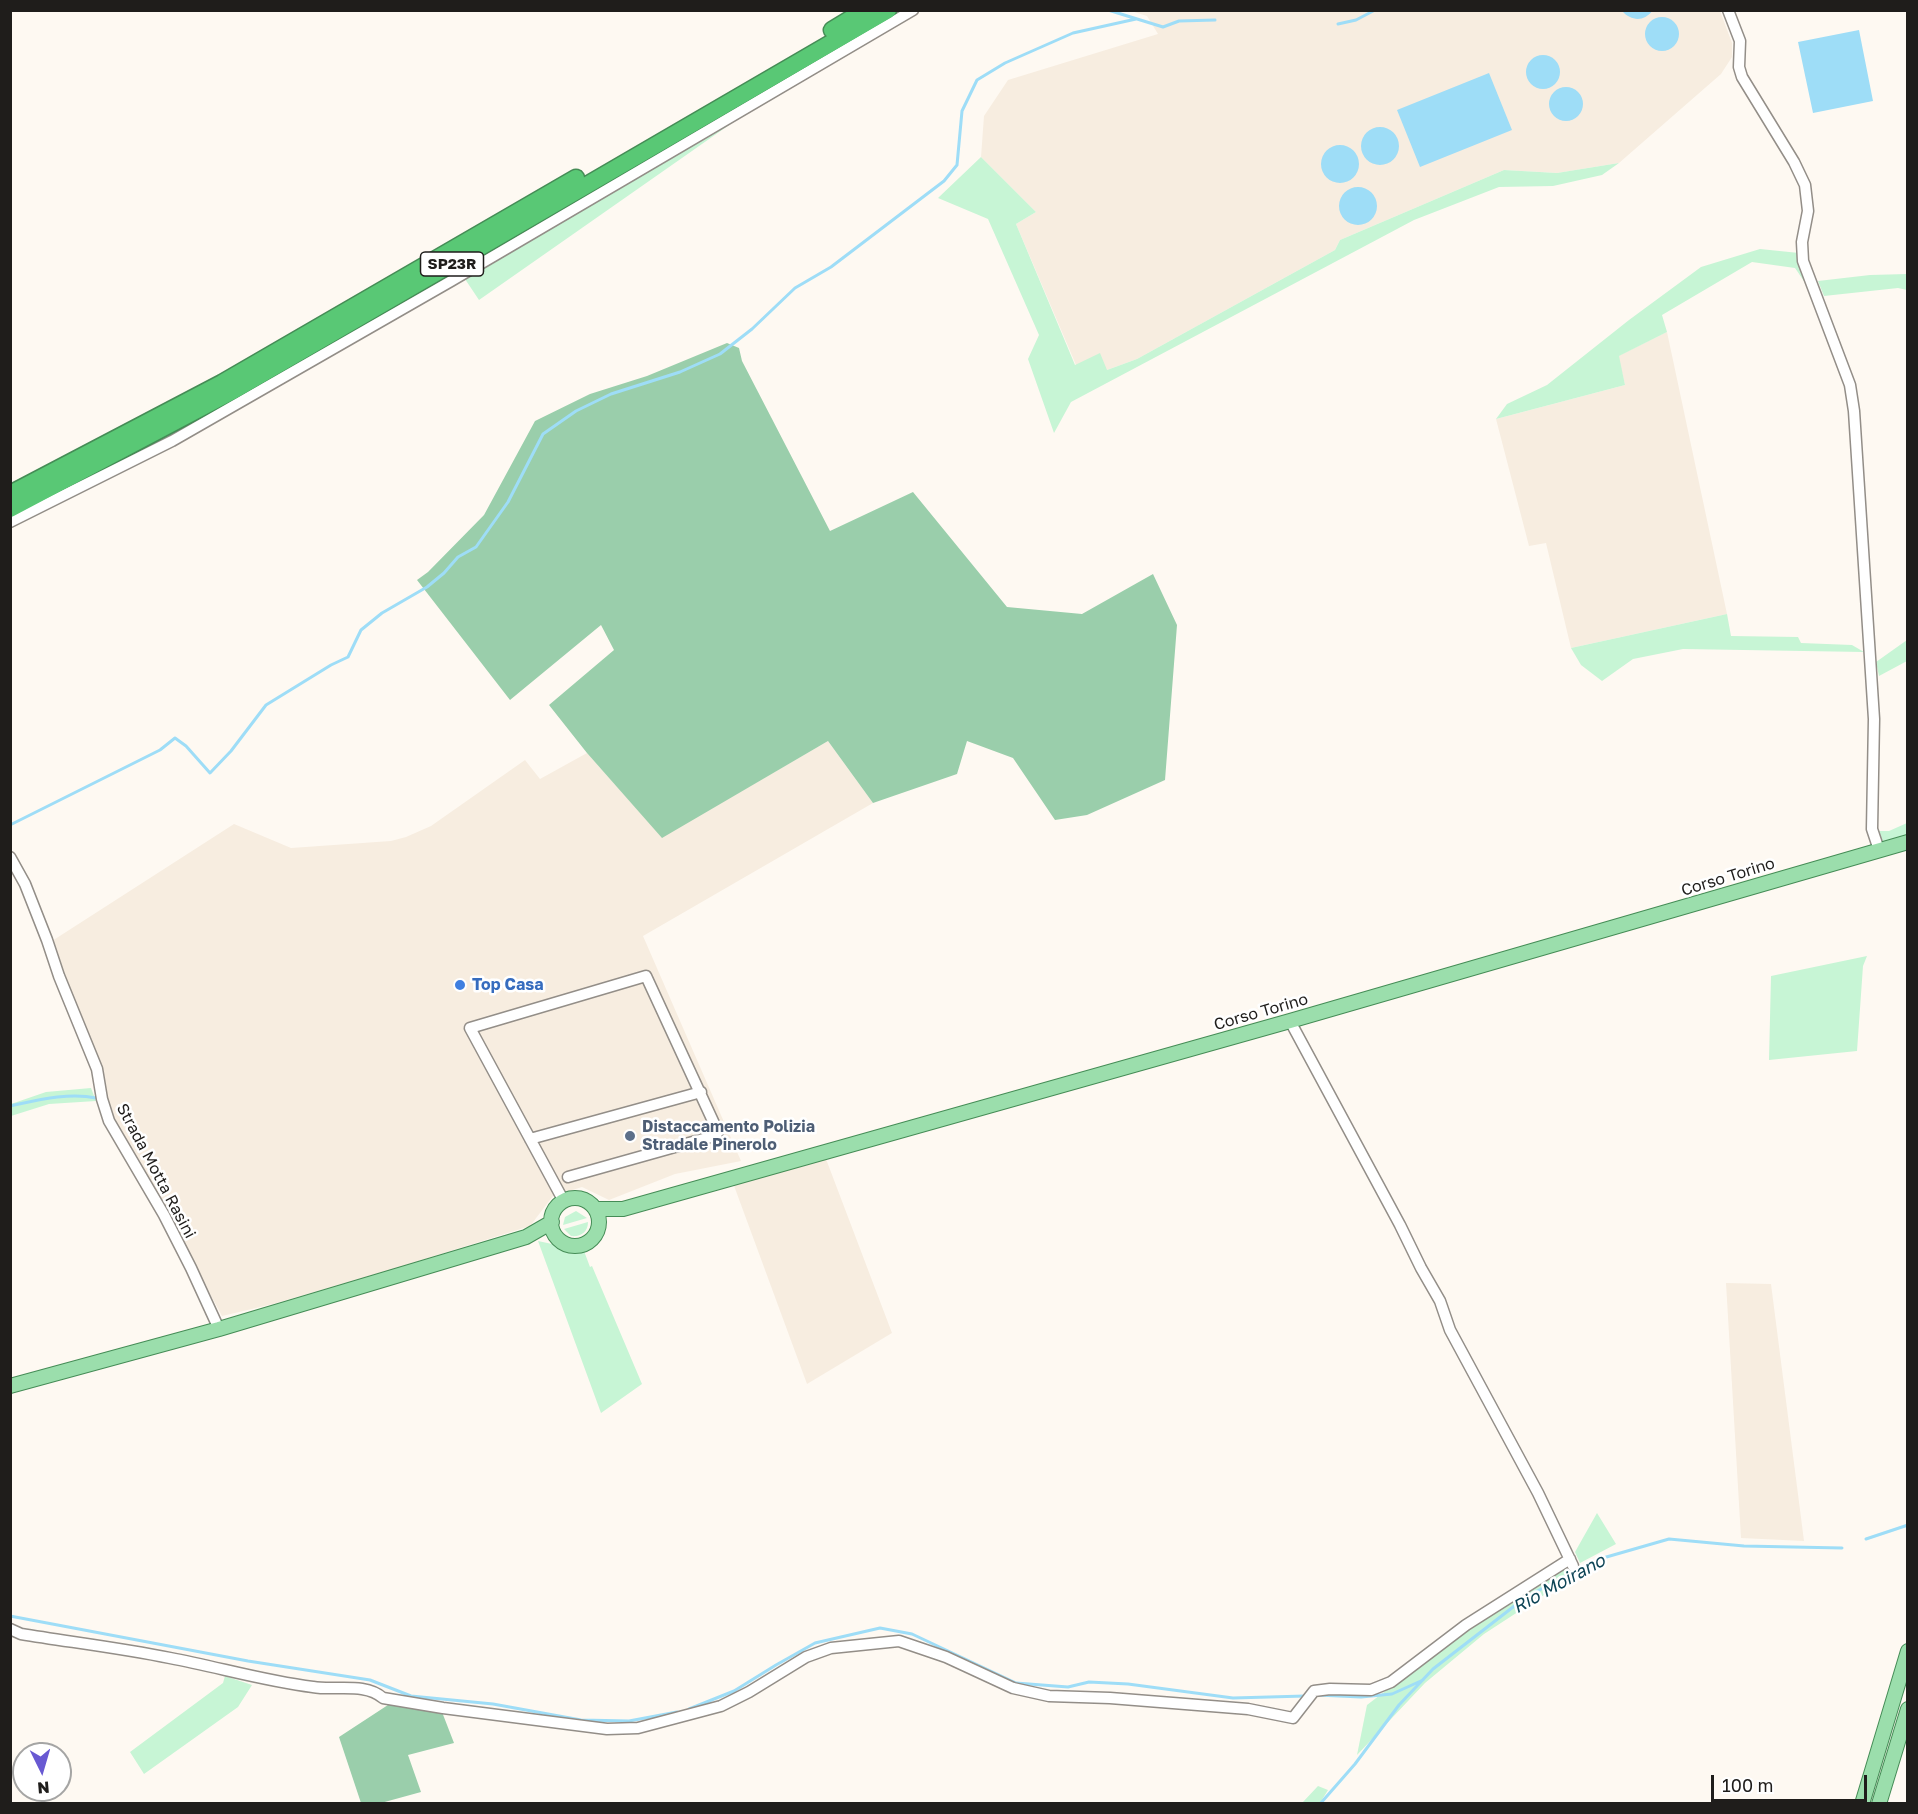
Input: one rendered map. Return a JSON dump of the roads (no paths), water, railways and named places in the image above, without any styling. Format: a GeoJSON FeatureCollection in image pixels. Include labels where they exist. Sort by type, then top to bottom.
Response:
{"type":"FeatureCollection","features":[{"type":"Feature","properties":{"kind":"highway","name":"SP23R"},"geometry":{"type":"LineString","coordinates":[[10,494],[222,383],[865,10]]}},
{"type":"Feature","properties":{"kind":"highway","name":"SP23R"},"geometry":{"type":"LineString","coordinates":[[10,509],[231,392],[888,10]]}},
{"type":"Feature","properties":{"kind":"main road","name":"Corso Torino"},"geometry":{"type":"LineString","coordinates":[[623,1209],[1290,1021],[1908,842]]}},
{"type":"Feature","properties":{"kind":"main road"},"geometry":{"type":"LineString","coordinates":[[557,1237],[552,1222],[555,1210],[563,1202],[578,1198],[586,1201],[595,1209],[599,1227]]}},
{"type":"Feature","properties":{"kind":"main road"},"geometry":{"type":"LineString","coordinates":[[595,1209],[623,1209]]}},
{"type":"Feature","properties":{"kind":"main road"},"geometry":{"type":"LineString","coordinates":[[526,1237],[557,1237],[569,1245],[578,1245],[591,1239],[599,1227],[623,1209]]}},
{"type":"Feature","properties":{"kind":"main road"},"geometry":{"type":"LineString","coordinates":[[10,1386],[219,1329],[526,1237],[552,1222]]}},
{"type":"Feature","properties":{"kind":"main road"},"geometry":{"type":"LineString","coordinates":[[1862,1803],[1908,1651]]}},
{"type":"Feature","properties":{"kind":"main road"},"geometry":{"type":"LineString","coordinates":[[1879,1803],[1908,1709]]}},
{"type":"Feature","properties":{"kind":"street"},"geometry":{"type":"LineString","coordinates":[[10,522],[172,441],[451,281],[913,10]]}},
{"type":"Feature","properties":{"kind":"street"},"geometry":{"type":"LineString","coordinates":[[1728,10],[1740,41],[1742,77],[1805,184],[1808,211],[1802,242],[1803,261],[1850,385],[1854,411],[1872,674],[1874,719],[1872,829],[1879,850]]}},
{"type":"Feature","properties":{"kind":"street","name":"Strada Motta Rasini"},"geometry":{"type":"LineString","coordinates":[[10,856],[17,866],[28,893],[97,1070],[109,1121],[164,1215],[219,1329]]}},
{"type":"Feature","properties":{"kind":"street"},"geometry":{"type":"LineString","coordinates":[[563,1202],[470,1028],[646,976],[718,1128],[717,1134],[568,1177]]}},
{"type":"Feature","properties":{"kind":"street"},"geometry":{"type":"LineString","coordinates":[[10,1629],[31,1635],[168,1657],[282,1683],[317,1688],[368,1689],[383,1698],[607,1730],[639,1728],[721,1706],[749,1692],[806,1657],[831,1648],[899,1641],[946,1657],[1013,1688],[1049,1696],[1110,1698],[1248,1709],[1293,1718],[1310,1695],[1330,1689],[1371,1690],[1391,1682],[1457,1631],[1571,1562],[1538,1493],[1450,1330],[1440,1301],[1290,1021]]}},
{"type":"Feature","properties":{"kind":"street"},"geometry":{"type":"LineString","coordinates":[[530,1139],[701,1092]]}},
{"type":"Feature","properties":{"kind":"water"},"geometry":{"type":"Polygon","coordinates":[[[1622,11],[1652,11],[1649,15],[1637,19],[1629,17],[1622,11]]]}},
{"type":"Feature","properties":{"kind":"water"},"geometry":{"type":"Polygon","coordinates":[[[1662,17],[1674,22],[1679,34],[1674,46],[1662,51],[1650,46],[1645,34],[1650,22],[1662,17]]]}},
{"type":"Feature","properties":{"kind":"water"},"geometry":{"type":"Polygon","coordinates":[[[1859,30],[1873,101],[1813,113],[1798,42],[1859,30]]]}},
{"type":"Feature","properties":{"kind":"water"},"geometry":{"type":"Polygon","coordinates":[[[1543,55],[1555,60],[1560,72],[1555,84],[1543,89],[1531,84],[1526,72],[1531,60],[1543,55]]]}},
{"type":"Feature","properties":{"kind":"water"},"geometry":{"type":"Polygon","coordinates":[[[1489,73],[1512,130],[1420,167],[1397,110],[1489,73]]]}},
{"type":"Feature","properties":{"kind":"water"},"geometry":{"type":"Polygon","coordinates":[[[1566,87],[1578,92],[1583,104],[1578,116],[1566,121],[1554,116],[1549,104],[1554,92],[1566,87]]]}},
{"type":"Feature","properties":{"kind":"water"},"geometry":{"type":"Polygon","coordinates":[[[1380,127],[1393,133],[1399,146],[1393,159],[1380,165],[1367,159],[1361,146],[1367,133],[1380,127]]]}},
{"type":"Feature","properties":{"kind":"water"},"geometry":{"type":"Polygon","coordinates":[[[1340,145],[1353,151],[1359,164],[1353,177],[1340,183],[1327,177],[1321,164],[1327,151],[1340,145]]]}},
{"type":"Feature","properties":{"kind":"water"},"geometry":{"type":"Polygon","coordinates":[[[1358,187],[1371,193],[1377,206],[1371,219],[1358,225],[1345,219],[1339,206],[1345,193],[1358,187]]]}},
{"type":"Feature","properties":{"kind":"waterway","name":"Rio Moirano"},"geometry":{"type":"LineString","coordinates":[[1108,10],[1163,27],[1179,21],[1215,20]]}},
{"type":"Feature","properties":{"kind":"waterway","name":"Rio Moirano"},"geometry":{"type":"LineString","coordinates":[[1338,24],[1356,20],[1375,10]]}},
{"type":"Feature","properties":{"kind":"waterway"},"geometry":{"type":"LineString","coordinates":[[10,825],[160,750],[175,738],[186,746],[210,773],[231,751],[266,705],[348,657],[361,630],[382,613],[427,587],[458,557],[476,547],[508,502],[543,434],[576,411],[611,394],[680,372],[720,354],[752,329],[795,288],[831,267],[944,181],[957,165],[962,111],[977,80],[1005,63],[1073,33],[1136,19]]}},
{"type":"Feature","properties":{"kind":"waterway"},"geometry":{"type":"LineString","coordinates":[[10,1106],[64,1096],[96,1098]]}},
{"type":"Feature","properties":{"kind":"waterway","name":"Rio Moirano"},"geometry":{"type":"LineString","coordinates":[[1866,1539],[1908,1525]]}},
{"type":"Feature","properties":{"kind":"waterway","name":"Rio Moirano"},"geometry":{"type":"LineString","coordinates":[[1320,1804],[1355,1764],[1399,1705],[1433,1669],[1526,1597],[1596,1560],[1669,1539],[1744,1546],[1842,1548]]}},
{"type":"Feature","properties":{"kind":"waterway"},"geometry":{"type":"LineString","coordinates":[[10,1616],[248,1661],[370,1680],[411,1696],[493,1704],[581,1720],[629,1721],[677,1712]]}},
{"type":"Feature","properties":{"kind":"waterway"},"geometry":{"type":"LineString","coordinates":[[689,1709],[734,1691],[815,1643],[880,1628],[912,1634],[1016,1683],[1068,1687],[1089,1682],[1128,1684],[1233,1698],[1305,1696]]}},
{"type":"Feature","properties":{"kind":"waterway"},"geometry":{"type":"LineString","coordinates":[[1317,1695],[1361,1697],[1392,1694],[1423,1680]]}},
{"type":"Feature","properties":{"kind":"place","name":"Top Casa"},"geometry":{"type":"Point","coordinates":[460,985]}},
{"type":"Feature","properties":{"kind":"place","name":"Distaccamento Polizia Stradale Pinerolo"},"geometry":{"type":"Point","coordinates":[630,1136]}}]}
